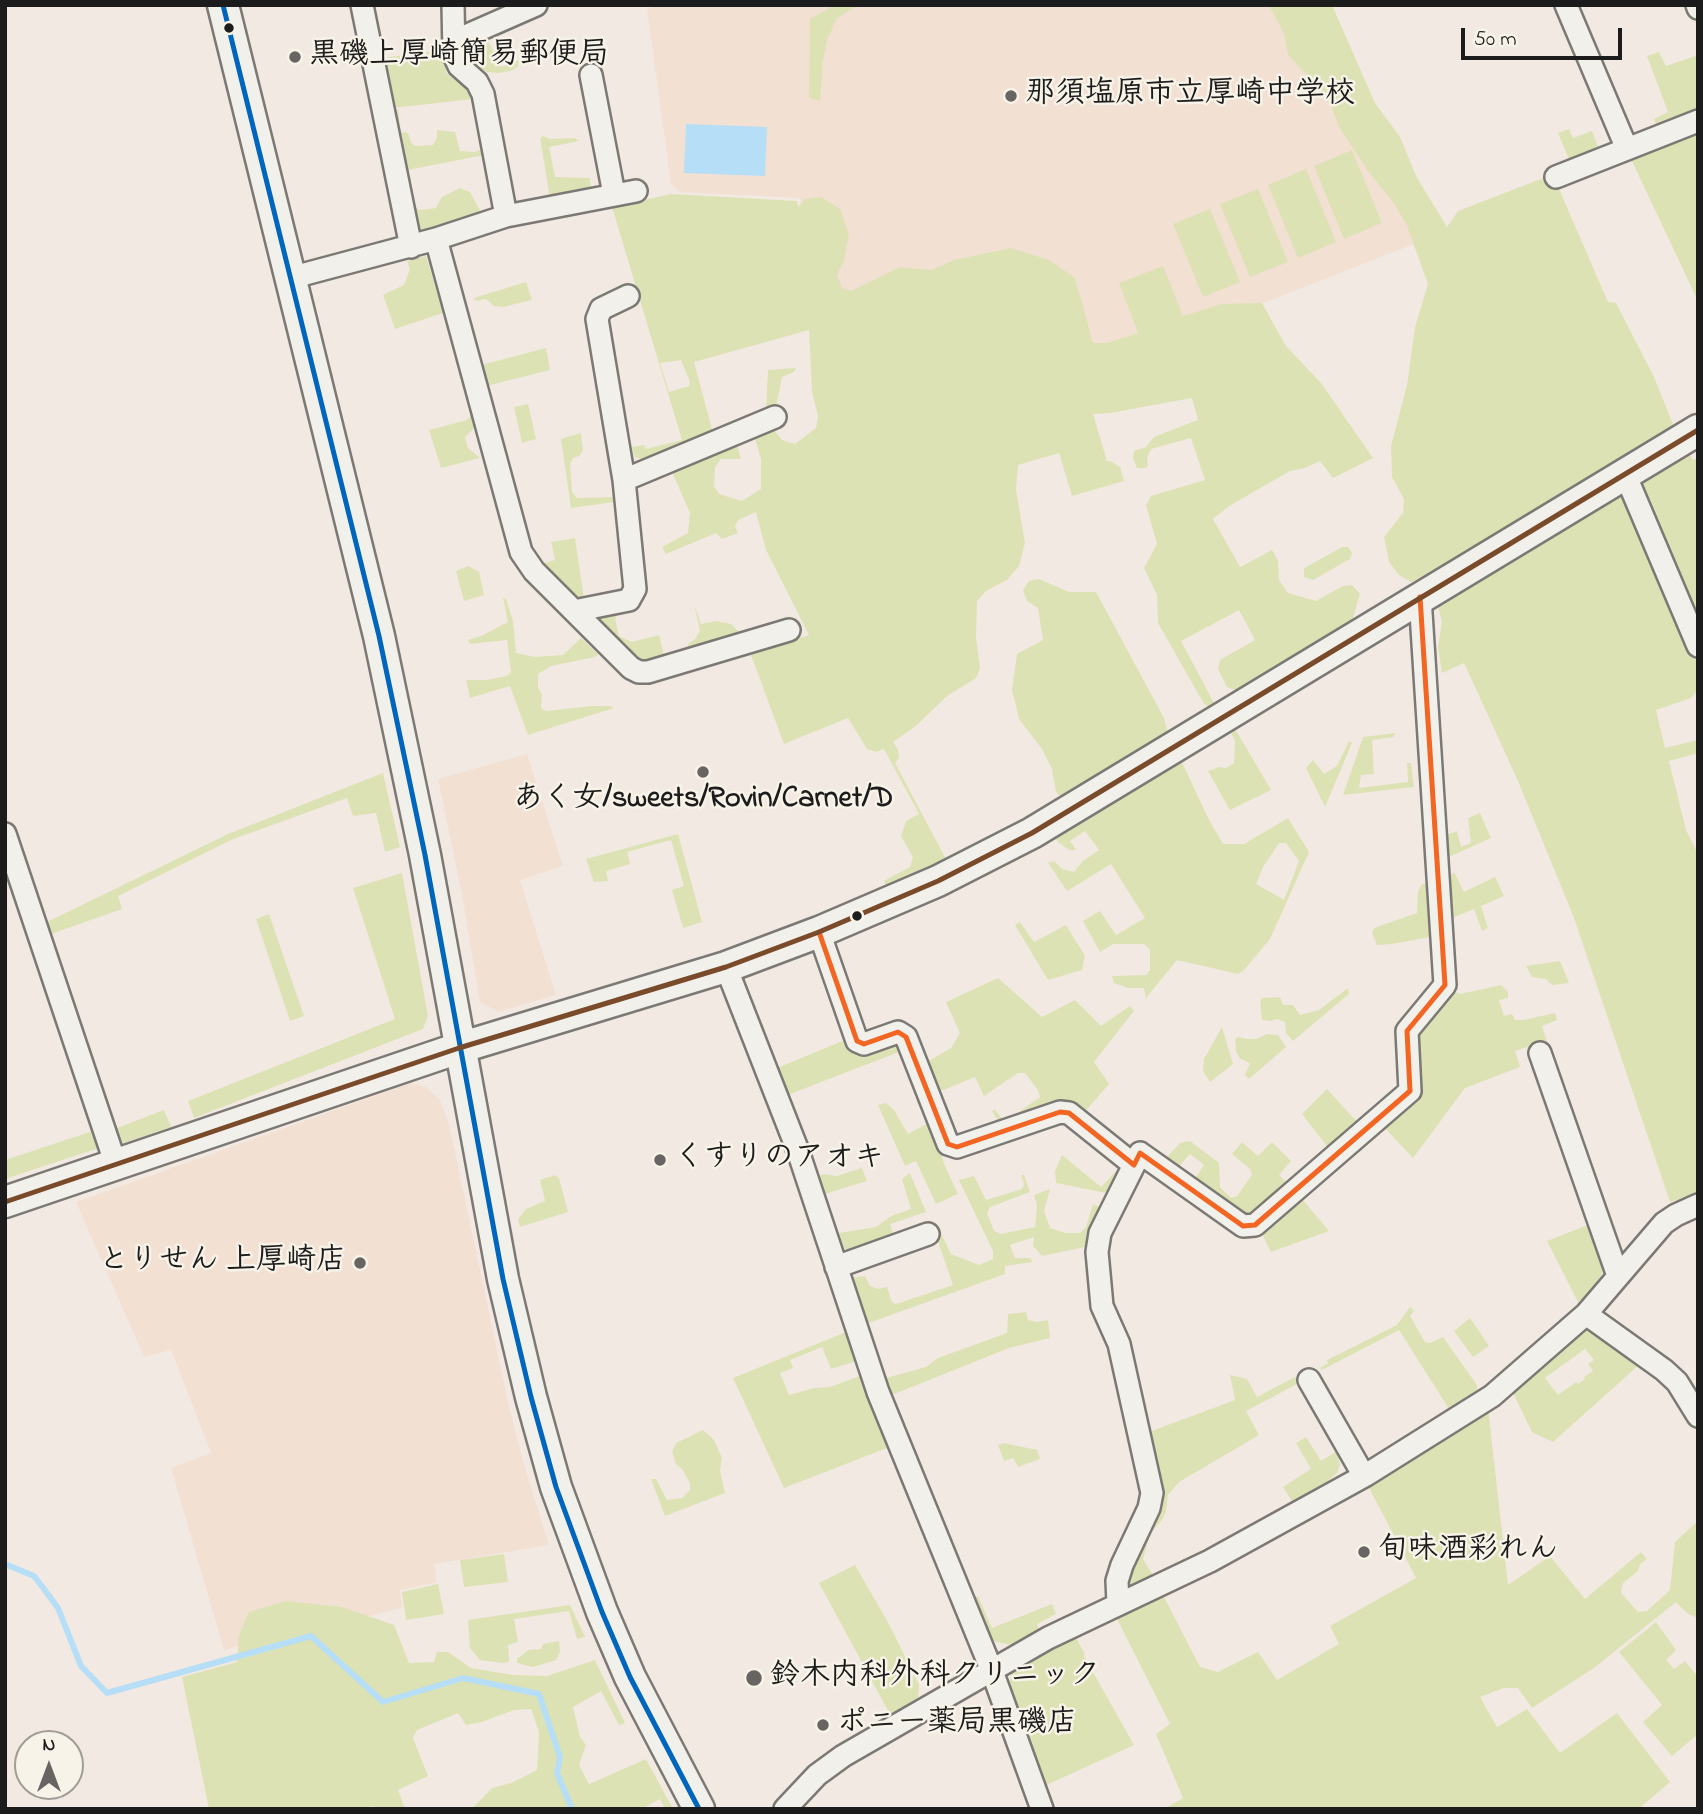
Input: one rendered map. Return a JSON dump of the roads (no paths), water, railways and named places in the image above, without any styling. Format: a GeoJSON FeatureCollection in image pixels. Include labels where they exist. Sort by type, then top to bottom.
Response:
{"type":"FeatureCollection","features":[{"type":"Feature","properties":{"kind":"street"},"geometry":{"type":"LineString","coordinates":[[223,5],[393,702],[425,855],[503,1279],[531,1397],[556,1487],[592,1588],[630,1677],[699,1809]]}},
{"type":"Feature","properties":{"kind":"street"},"geometry":{"type":"LineString","coordinates":[[362,5],[411,247]]}},
{"type":"Feature","properties":{"kind":"street"},"geometry":{"type":"LineString","coordinates":[[453,5],[454,55],[459,66],[477,82],[483,94],[506,216]]}},
{"type":"Feature","properties":{"kind":"street"},"geometry":{"type":"LineString","coordinates":[[454,41],[536,5]]}},
{"type":"Feature","properties":{"kind":"street"},"geometry":{"type":"LineString","coordinates":[[1566,5],[1627,149]]}},
{"type":"Feature","properties":{"kind":"street"},"geometry":{"type":"LineString","coordinates":[[591,75],[614,194]]}},
{"type":"Feature","properties":{"kind":"street"},"geometry":{"type":"LineString","coordinates":[[1556,177],[1698,121]]}},
{"type":"Feature","properties":{"kind":"street"},"geometry":{"type":"LineString","coordinates":[[290,278],[411,247],[506,216],[636,191]]}},
{"type":"Feature","properties":{"kind":"street"},"geometry":{"type":"LineString","coordinates":[[436,239],[521,552],[534,571],[631,668],[639,672],[648,672],[789,630]]}},
{"type":"Feature","properties":{"kind":"street"},"geometry":{"type":"LineString","coordinates":[[574,611],[629,600],[635,589],[624,480],[597,319],[601,309],[628,296]]}},
{"type":"Feature","properties":{"kind":"street"},"geometry":{"type":"LineString","coordinates":[[624,480],[775,417]]}},
{"type":"Feature","properties":{"kind":"street"},"geometry":{"type":"LineString","coordinates":[[5,1202],[459,1048],[726,967],[819,932],[940,880],[1032,832],[1698,430]]}},
{"type":"Feature","properties":{"kind":"street"},"geometry":{"type":"LineString","coordinates":[[1625,474],[1698,646]]}},
{"type":"Feature","properties":{"kind":"street"},"geometry":{"type":"LineString","coordinates":[[1118,1604],[1117,1581],[1149,1508],[1152,1493],[1119,1345],[1102,1306],[1097,1252],[1100,1233],[1140,1153],[1243,1226],[1255,1225],[1410,1091],[1407,1031],[1445,985],[1420,597]]}},
{"type":"Feature","properties":{"kind":"street"},"geometry":{"type":"LineString","coordinates":[[5,834],[116,1165]]}},
{"type":"Feature","properties":{"kind":"street"},"geometry":{"type":"LineString","coordinates":[[819,932],[857,1041],[864,1044],[898,1032],[906,1037],[948,1144],[957,1147],[1060,1112],[1069,1113],[1134,1165]]}},
{"type":"Feature","properties":{"kind":"street"},"geometry":{"type":"LineString","coordinates":[[726,967],[798,1151],[878,1392],[992,1671],[1042,1809]]}},
{"type":"Feature","properties":{"kind":"street"},"geometry":{"type":"LineString","coordinates":[[1540,1053],[1618,1276]]}},
{"type":"Feature","properties":{"kind":"street"},"geometry":{"type":"LineString","coordinates":[[785,1809],[817,1774],[843,1756],[1048,1638],[1210,1561],[1364,1476],[1492,1396],[1586,1314],[1664,1223],[1676,1214],[1698,1205]]}},
{"type":"Feature","properties":{"kind":"street"},"geometry":{"type":"LineString","coordinates":[[836,1267],[928,1234]]}},
{"type":"Feature","properties":{"kind":"street"},"geometry":{"type":"LineString","coordinates":[[1586,1314],[1664,1370],[1677,1382],[1698,1416]]}},
{"type":"Feature","properties":{"kind":"street"},"geometry":{"type":"LineString","coordinates":[[1309,1380],[1364,1476]]}},
{"type":"Feature","properties":{"kind":"water"},"geometry":{"type":"Polygon","coordinates":[[[686,124],[767,127],[765,176],[684,173],[686,124]]]}},
{"type":"Feature","properties":{"kind":"waterway"},"geometry":{"type":"LineString","coordinates":[[5,1564],[34,1576],[58,1608],[81,1666],[107,1693],[311,1636],[383,1702],[463,1678],[539,1694],[560,1757],[557,1773],[572,1809]]}},
{"type":"Feature","properties":{"kind":"place","name":"黒磯上厚崎簡易郵便局"},"geometry":{"type":"Point","coordinates":[295,57]}},
{"type":"Feature","properties":{"kind":"place","name":"那須塩原市立厚崎中学校"},"geometry":{"type":"Point","coordinates":[1011,96]}},
{"type":"Feature","properties":{"kind":"place","name":"あく女/sweets/Rovin/Carnet/D"},"geometry":{"type":"Point","coordinates":[703,772]}},
{"type":"Feature","properties":{"kind":"place","name":"くすりのアオキ"},"geometry":{"type":"Point","coordinates":[660,1160]}},
{"type":"Feature","properties":{"kind":"place","name":"とりせん 上厚崎店"},"geometry":{"type":"Point","coordinates":[360,1263]}},
{"type":"Feature","properties":{"kind":"place","name":"旬味酒彩れん"},"geometry":{"type":"Point","coordinates":[1364,1552]}},
{"type":"Feature","properties":{"kind":"place","name":"鈴木内科外科クリニック"},"geometry":{"type":"Point","coordinates":[754,1678]}},
{"type":"Feature","properties":{"kind":"place","name":"ポニー薬局黒磯店"},"geometry":{"type":"Point","coordinates":[823,1725]}}]}
